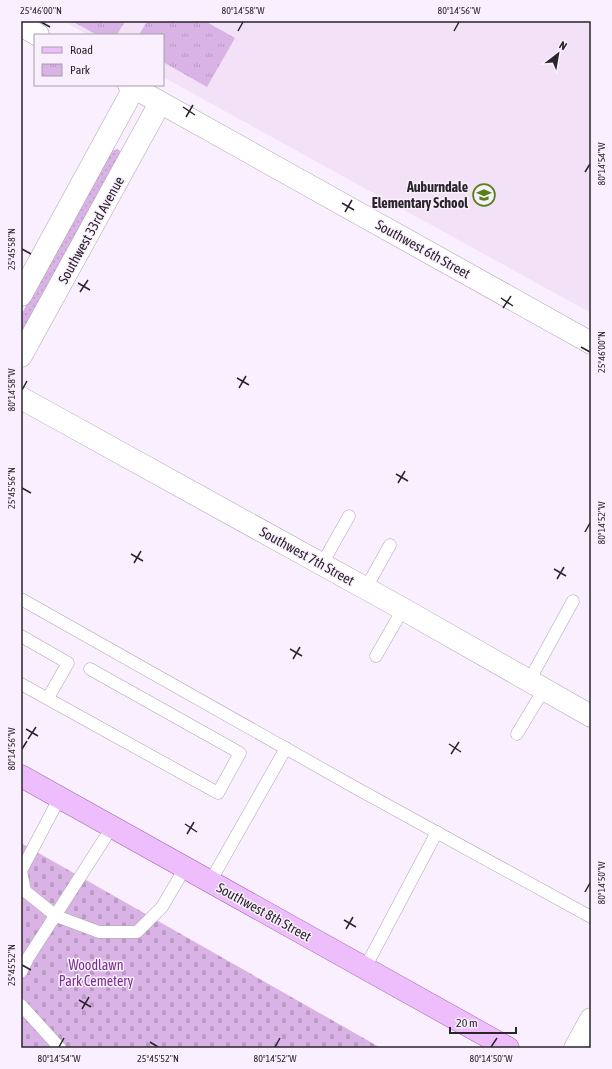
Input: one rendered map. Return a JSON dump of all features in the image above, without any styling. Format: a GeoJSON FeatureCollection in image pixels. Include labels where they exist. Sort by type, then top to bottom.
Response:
{"type":"FeatureCollection","features":[{"type":"Feature","properties":{"kind":"main road","name":"Southwest 8th Street"},"geometry":{"type":"LineString","coordinates":[[21,776],[508,1048]]}},
{"type":"Feature","properties":{"kind":"street"},"geometry":{"type":"LineString","coordinates":[[21,26],[36,34]]}},
{"type":"Feature","properties":{"kind":"street"},"geometry":{"type":"LineString","coordinates":[[21,295],[131,86]]}},
{"type":"Feature","properties":{"kind":"street","name":"Southwest 6th Street"},"geometry":{"type":"LineString","coordinates":[[131,86],[591,344]]}},
{"type":"Feature","properties":{"kind":"street","name":"Southwest 33rd Avenue"},"geometry":{"type":"LineString","coordinates":[[21,356],[160,103]]}},
{"type":"Feature","properties":{"kind":"street","name":"Southwest 7th Street"},"geometry":{"type":"LineString","coordinates":[[21,398],[590,713]]}},
{"type":"Feature","properties":{"kind":"street"},"geometry":{"type":"LineString","coordinates":[[575,1048],[591,1019]]}},
{"type":"Feature","properties":{"kind":"lane"},"geometry":{"type":"LineString","coordinates":[[322,564],[349,516]]}},
{"type":"Feature","properties":{"kind":"lane"},"geometry":{"type":"LineString","coordinates":[[366,588],[390,545]]}},
{"type":"Feature","properties":{"kind":"lane"},"geometry":{"type":"LineString","coordinates":[[21,599],[591,917]]}},
{"type":"Feature","properties":{"kind":"lane"},"geometry":{"type":"LineString","coordinates":[[517,734],[573,601]]}},
{"type":"Feature","properties":{"kind":"lane"},"geometry":{"type":"LineString","coordinates":[[376,656],[403,609]]}},
{"type":"Feature","properties":{"kind":"lane"},"geometry":{"type":"LineString","coordinates":[[21,636],[68,663],[48,698]]}},
{"type":"Feature","properties":{"kind":"lane"},"geometry":{"type":"LineString","coordinates":[[21,684],[218,793],[240,753],[90,669]]}},
{"type":"Feature","properties":{"kind":"lane"},"geometry":{"type":"LineString","coordinates":[[210,882],[286,748]]}},
{"type":"Feature","properties":{"kind":"lane"},"geometry":{"type":"LineString","coordinates":[[60,798],[21,871],[26,891],[56,916],[100,932],[137,932],[162,907],[185,868]]}},
{"type":"Feature","properties":{"kind":"lane"},"geometry":{"type":"LineString","coordinates":[[21,972],[112,827]]}},
{"type":"Feature","properties":{"kind":"lane"},"geometry":{"type":"LineString","coordinates":[[365,968],[437,832]]}},
{"type":"Feature","properties":{"kind":"lane"},"geometry":{"type":"LineString","coordinates":[[21,1005],[60,1048]]}},
{"type":"Feature","properties":{"kind":"shaded area","name":"Auburndale Elementary School"},"geometry":{"type":"Polygon","coordinates":[[[63,21],[591,21],[591,313],[164,78],[164,34],[86,34],[63,21]]]}},
{"type":"Feature","properties":{"kind":"green space"},"geometry":{"type":"Polygon","coordinates":[[[72,21],[125,21],[118,34],[95,34],[72,21]]]}},
{"type":"Feature","properties":{"kind":"green space"},"geometry":{"type":"Polygon","coordinates":[[[147,21],[205,21],[235,38],[207,87],[164,63],[164,34],[140,34],[147,21]]]}},
{"type":"Feature","properties":{"kind":"green space"},"geometry":{"type":"Polygon","coordinates":[[[117,149],[120,151],[120,155],[24,331],[21,332],[21,315],[112,151],[117,149]]]}},
{"type":"Feature","properties":{"kind":"green space","name":"Woodlawn Park Cemetery"},"geometry":{"type":"Polygon","coordinates":[[[21,843],[381,1048],[21,1048],[21,843]]]}},
{"type":"Feature","properties":{"kind":"place","name":"Auburndale Elementary School"},"geometry":{"type":"Point","coordinates":[484,195]}}]}
